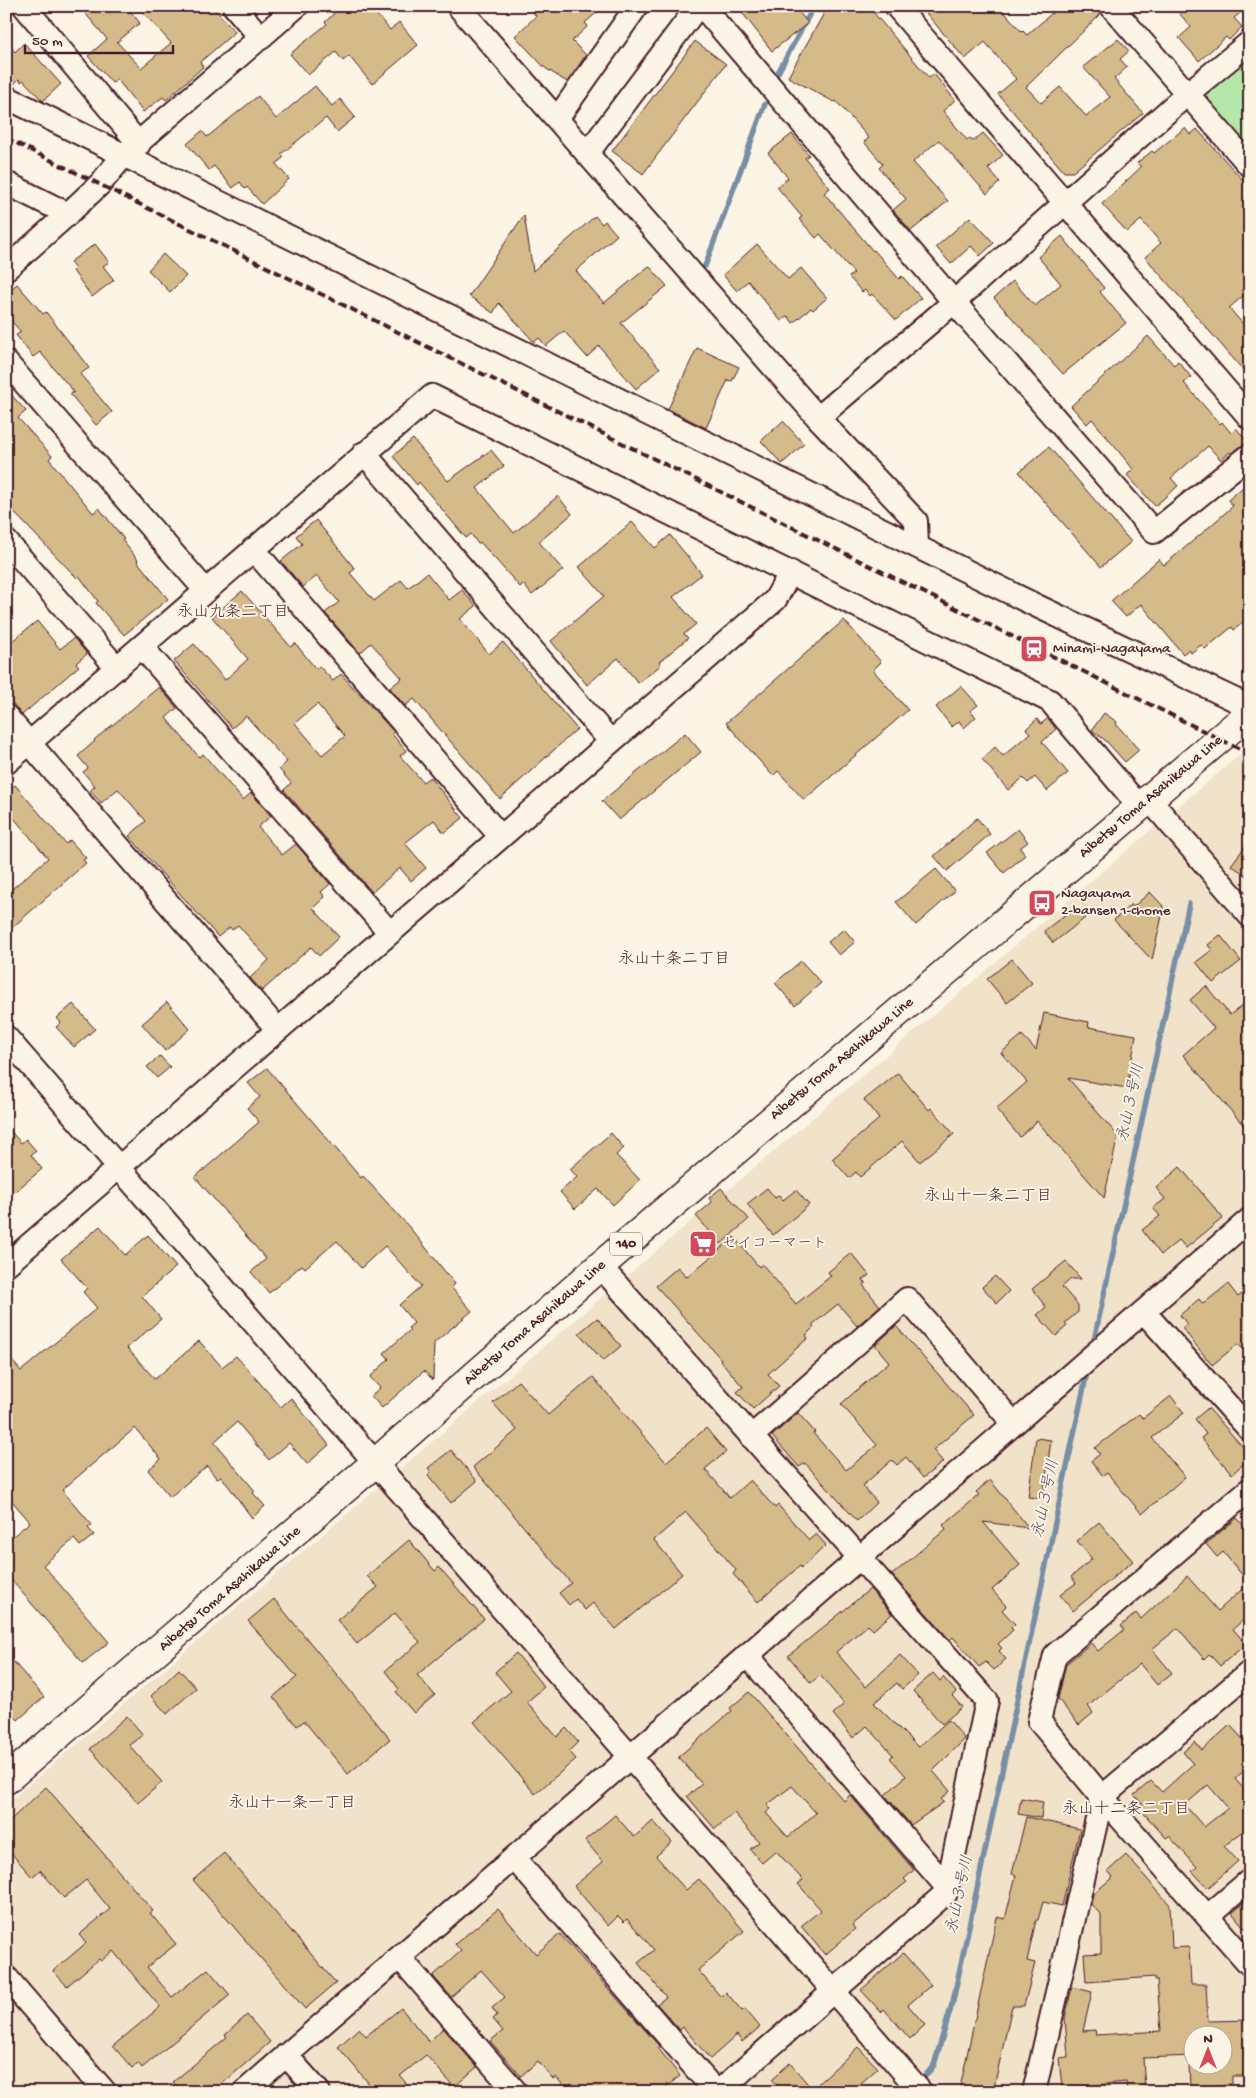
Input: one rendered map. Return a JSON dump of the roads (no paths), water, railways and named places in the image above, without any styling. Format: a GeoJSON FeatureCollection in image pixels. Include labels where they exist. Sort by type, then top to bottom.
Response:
{"type":"FeatureCollection","features":[{"type":"Feature","properties":{"kind":"main road","name":"Aibetsu Toma Asahikawa Line"},"geometry":{"type":"LineString","coordinates":[[6,1780],[375,1464],[600,1266],[1250,713]]}},
{"type":"Feature","properties":{"kind":"street"},"geometry":{"type":"LineString","coordinates":[[24,6],[132,149]]}},
{"type":"Feature","properties":{"kind":"street"},"geometry":{"type":"LineString","coordinates":[[234,6],[261,38]]}},
{"type":"Feature","properties":{"kind":"street"},"geometry":{"type":"LineString","coordinates":[[6,268],[100,184],[132,149],[297,6]]}},
{"type":"Feature","properties":{"kind":"street"},"geometry":{"type":"LineString","coordinates":[[458,6],[818,418],[916,521],[918,546]]}},
{"type":"Feature","properties":{"kind":"street"},"geometry":{"type":"LineString","coordinates":[[557,119],[637,6]]}},
{"type":"Feature","properties":{"kind":"street"},"geometry":{"type":"LineString","coordinates":[[587,154],[700,6],[1154,532],[1250,455]]}},
{"type":"Feature","properties":{"kind":"street"},"geometry":{"type":"LineString","coordinates":[[896,6],[1250,418]]}},
{"type":"Feature","properties":{"kind":"street"},"geometry":{"type":"LineString","coordinates":[[1111,6],[1250,166]]}},
{"type":"Feature","properties":{"kind":"street"},"geometry":{"type":"LineString","coordinates":[[818,418],[954,302],[1187,94],[1250,42]]}},
{"type":"Feature","properties":{"kind":"street"},"geometry":{"type":"LineString","coordinates":[[6,97],[132,149],[1037,606],[1250,707]]}},
{"type":"Feature","properties":{"kind":"street"},"geometry":{"type":"LineString","coordinates":[[6,184],[68,214]]}},
{"type":"Feature","properties":{"kind":"street"},"geometry":{"type":"LineString","coordinates":[[6,362],[206,590]]}},
{"type":"Feature","properties":{"kind":"street"},"geometry":{"type":"LineString","coordinates":[[6,764],[432,396],[1050,701],[1250,916]]}},
{"type":"Feature","properties":{"kind":"street"},"geometry":{"type":"LineString","coordinates":[[364,453],[611,742]]}},
{"type":"Feature","properties":{"kind":"street"},"geometry":{"type":"LineString","coordinates":[[6,541],[117,668]]}},
{"type":"Feature","properties":{"kind":"street"},"geometry":{"type":"LineString","coordinates":[[253,549],[500,837]]}},
{"type":"Feature","properties":{"kind":"street"},"geometry":{"type":"LineString","coordinates":[[6,1265],[775,600],[791,572]]}},
{"type":"Feature","properties":{"kind":"street"},"geometry":{"type":"LineString","coordinates":[[142,647],[390,933]]}},
{"type":"Feature","properties":{"kind":"street"},"geometry":{"type":"LineString","coordinates":[[6,716],[278,1030]]}},
{"type":"Feature","properties":{"kind":"street"},"geometry":{"type":"LineString","coordinates":[[6,1037],[921,2092]]}},
{"type":"Feature","properties":{"kind":"street"},"geometry":{"type":"LineString","coordinates":[[244,2092],[1250,1219]]}},
{"type":"Feature","properties":{"kind":"street"},"geometry":{"type":"LineString","coordinates":[[514,1858],[717,2092],[835,1992],[946,1893],[987,1701],[600,1266]]}},
{"type":"Feature","properties":{"kind":"street"},"geometry":{"type":"LineString","coordinates":[[751,1437],[907,1300],[1013,1424]]}},
{"type":"Feature","properties":{"kind":"street"},"geometry":{"type":"LineString","coordinates":[[1144,1312],[1250,1430]]}},
{"type":"Feature","properties":{"kind":"street"},"geometry":{"type":"LineString","coordinates":[[1250,1489],[1055,1655],[1039,1720],[1102,1797],[1250,1965]]}},
{"type":"Feature","properties":{"kind":"street"},"geometry":{"type":"LineString","coordinates":[[747,1655],[946,1886]]}},
{"type":"Feature","properties":{"kind":"street"},"geometry":{"type":"LineString","coordinates":[[1034,2092],[1102,1797],[1250,1672]]}},
{"type":"Feature","properties":{"kind":"street"},"geometry":{"type":"LineString","coordinates":[[1208,1916],[1250,1880]]}},
{"type":"Feature","properties":{"kind":"street"},"geometry":{"type":"LineString","coordinates":[[400,1958],[516,2092]]}},
{"type":"Feature","properties":{"kind":"street"},"geometry":{"type":"LineString","coordinates":[[9,1985],[105,2092]]}},
{"type":"Feature","properties":{"kind":"street"},"geometry":{"type":"LineString","coordinates":[[286,2055],[319,2092]]}},
{"type":"Feature","properties":{"kind":"waterway"},"geometry":{"type":"LineString","coordinates":[[775,78],[814,6]]}},
{"type":"Feature","properties":{"kind":"waterway"},"geometry":{"type":"LineString","coordinates":[[705,266],[765,104]]}},
{"type":"Feature","properties":{"kind":"waterway","name":"永山３号川"},"geometry":{"type":"LineString","coordinates":[[1093,1345],[1189,904]]}},
{"type":"Feature","properties":{"kind":"waterway","name":"永山３号川"},"geometry":{"type":"LineString","coordinates":[[919,2084],[934,2065],[953,2001],[1088,1368]]}},
{"type":"Feature","properties":{"kind":"railway"},"geometry":{"type":"LineString","coordinates":[[6,138],[1250,754]]}},
{"type":"Feature","properties":{"kind":"place","name":"Minami-Nagayama"},"geometry":{"type":"Point","coordinates":[1034,649]}},
{"type":"Feature","properties":{"kind":"place","name":"Nagayama 2-bansen 1-chome"},"geometry":{"type":"Point","coordinates":[1042,903]}},
{"type":"Feature","properties":{"kind":"place","name":"セイコーマート"},"geometry":{"type":"Point","coordinates":[703,1244]}},
{"type":"Feature","properties":{"kind":"district","name":"永山九条二丁目"},"geometry":{"type":"Point","coordinates":[233,613]}},
{"type":"Feature","properties":{"kind":"district","name":"永山十条二丁目"},"geometry":{"type":"Point","coordinates":[674,960]}},
{"type":"Feature","properties":{"kind":"district","name":"永山十一条二丁目"},"geometry":{"type":"Point","coordinates":[988,1197]}},
{"type":"Feature","properties":{"kind":"district","name":"永山十一条一丁目"},"geometry":{"type":"Point","coordinates":[292,1804]}},
{"type":"Feature","properties":{"kind":"district","name":"永山十二条二丁目"},"geometry":{"type":"Point","coordinates":[1126,1810]}}]}
